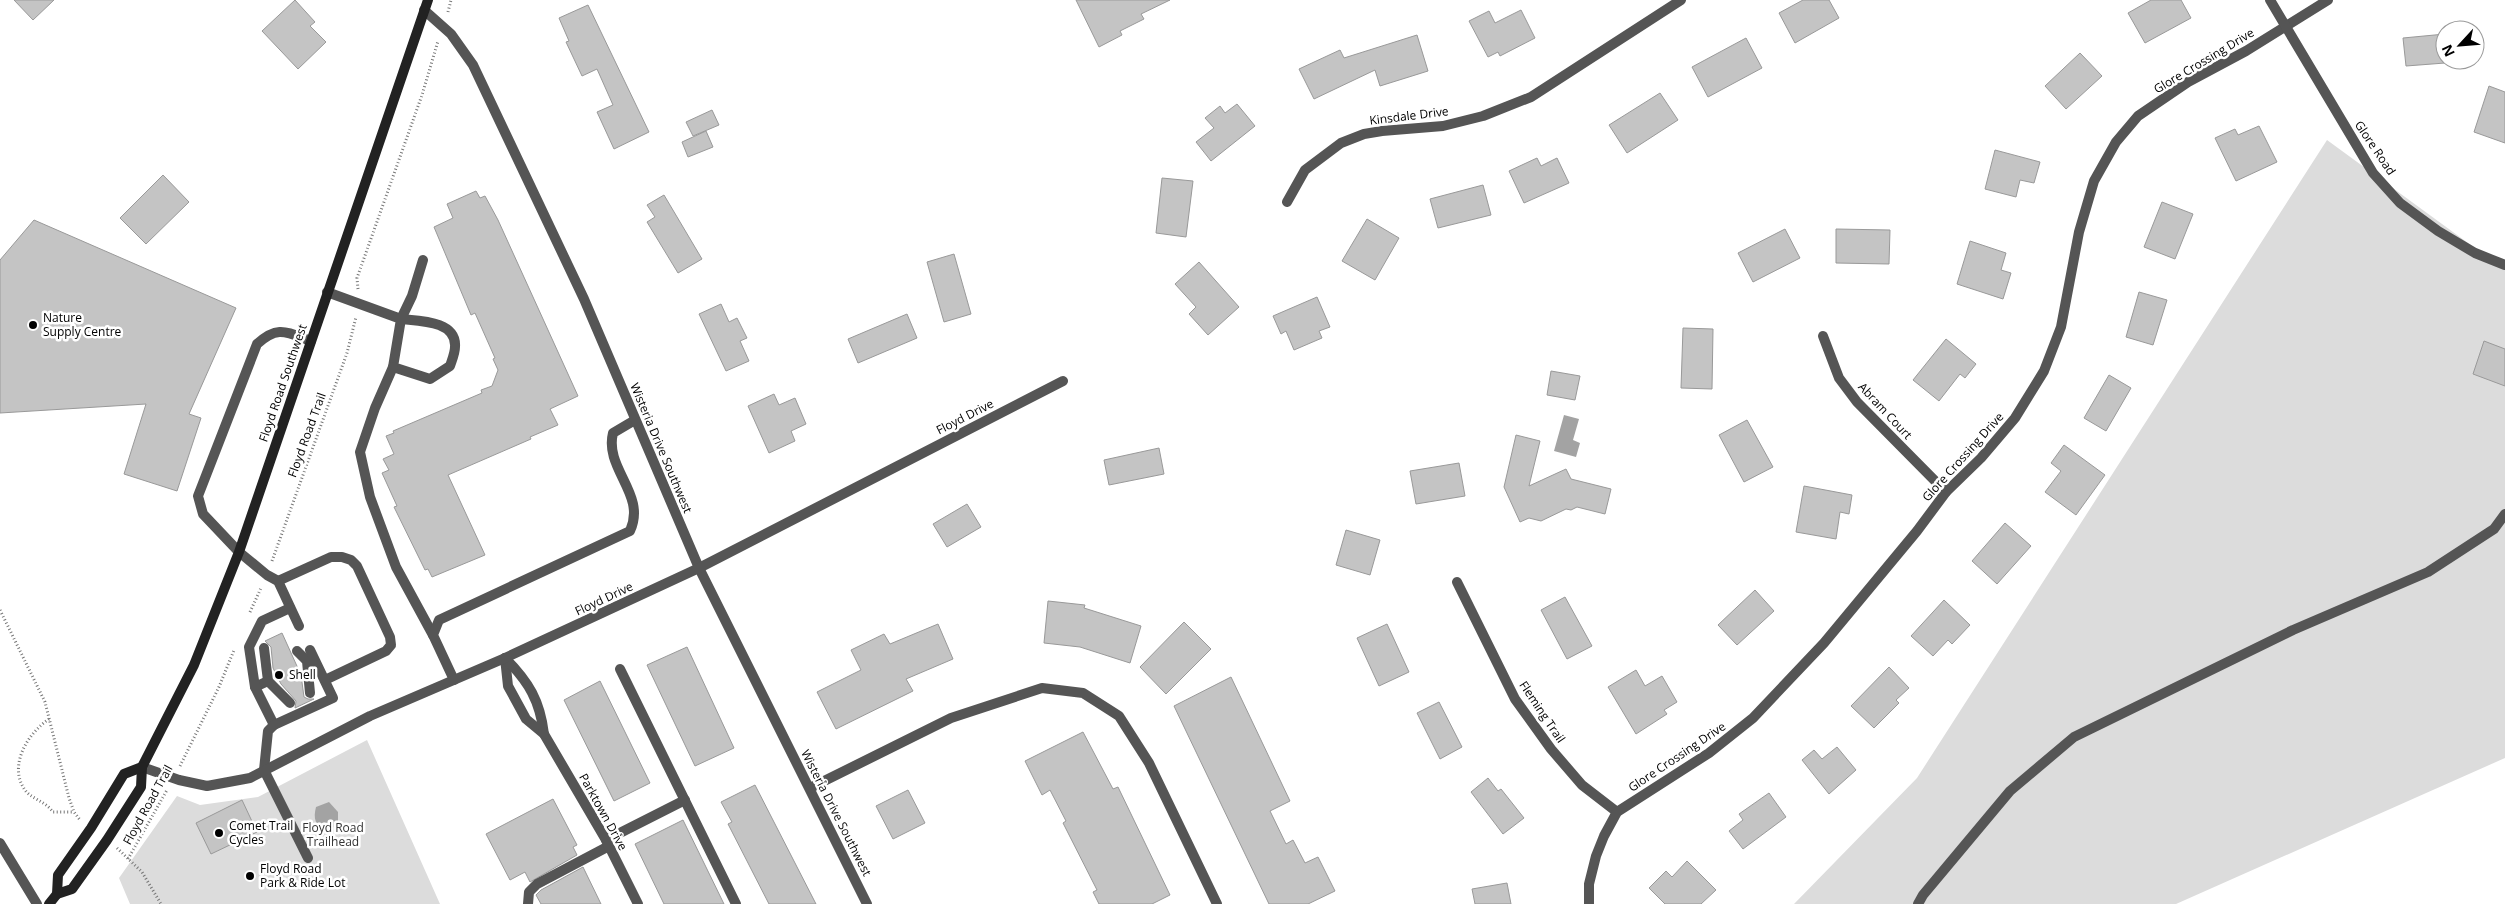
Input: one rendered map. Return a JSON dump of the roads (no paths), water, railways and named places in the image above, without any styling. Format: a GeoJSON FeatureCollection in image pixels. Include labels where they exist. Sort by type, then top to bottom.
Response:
{"type":"FeatureCollection","features":[{"type":"Feature","properties":{"kind":"main road","name":"Floyd Road Southwest"},"geometry":{"type":"LineString","coordinates":[[49,904],[57,894],[72,889],[107,840],[141,786],[142,767],[194,665],[239,552],[426,5]]}},
{"type":"Feature","properties":{"kind":"main road","name":"Floyd Road Southwest"},"geometry":{"type":"LineString","coordinates":[[57,894],[58,875],[91,828],[124,774],[142,767]]}},
{"type":"Feature","properties":{"kind":"street","name":"Kinsdale Drive"},"geometry":{"type":"LineString","coordinates":[[1287,202],[1304,170],[1341,143],[1364,134],[1443,126],[1483,116],[1531,97],[1681,0]]}},
{"type":"Feature","properties":{"kind":"street","name":"Glore Road"},"geometry":{"type":"LineString","coordinates":[[2270,0],[2364,158],[2373,172],[2400,203],[2438,231],[2475,253],[2505,265]]}},
{"type":"Feature","properties":{"kind":"street","name":"Glore Crossing Drive"},"geometry":{"type":"LineString","coordinates":[[1589,904],[1590,884],[1596,856],[1617,812],[1708,753],[1753,718],[1824,643],[1917,531],[1946,492],[1981,458],[2015,418],[2044,371],[2061,327],[2079,232],[2094,182],[2116,142],[2138,116],[2188,82],[2328,0]]}},
{"type":"Feature","properties":{"kind":"street","name":"Wisteria Drive Southwest"},"geometry":{"type":"LineString","coordinates":[[426,5],[451,34],[473,65],[584,299],[699,568],[867,904]]}},
{"type":"Feature","properties":{"kind":"street"},"geometry":{"type":"LineString","coordinates":[[423,260],[412,296],[401,319],[392,366],[374,408],[360,452],[370,497],[396,567],[433,635],[454,680]]}},
{"type":"Feature","properties":{"kind":"street"},"geometry":{"type":"LineString","coordinates":[[327,292],[360,302],[401,319],[423,319],[434,323],[449,332],[456,345],[450,366],[430,379],[392,366]]}},
{"type":"Feature","properties":{"kind":"street"},"geometry":{"type":"LineString","coordinates":[[299,626],[278,581],[267,575],[239,552],[203,514],[199,506],[198,491],[257,344],[273,332],[281,330],[311,341]]}},
{"type":"Feature","properties":{"kind":"street","name":"Abram Court"},"geometry":{"type":"LineString","coordinates":[[1823,336],[1839,378],[1857,402],[1946,492]]}},
{"type":"Feature","properties":{"kind":"street","name":"Floyd Drive"},"geometry":{"type":"LineString","coordinates":[[142,767],[174,778],[207,786],[250,778],[370,716],[506,658],[699,568],[1063,381]]}},
{"type":"Feature","properties":{"kind":"street"},"geometry":{"type":"LineString","coordinates":[[433,635],[439,620],[452,613],[630,531],[635,519],[633,500],[610,445],[613,433],[635,420]]}},
{"type":"Feature","properties":{"kind":"street"},"geometry":{"type":"LineString","coordinates":[[1918,904],[2010,791],[2074,737],[2293,630],[2428,572],[2494,529],[2505,514]]}},
{"type":"Feature","properties":{"kind":"street"},"geometry":{"type":"LineString","coordinates":[[278,581],[331,557],[342,557],[357,566],[390,637],[391,645],[386,651],[325,680]]}},
{"type":"Feature","properties":{"kind":"street","name":"Fleming Trail"},"geometry":{"type":"LineString","coordinates":[[1457,582],[1515,699],[1550,749],[1582,785],[1617,812]]}},
{"type":"Feature","properties":{"kind":"street"},"geometry":{"type":"LineString","coordinates":[[274,725],[255,687],[249,647],[262,621],[290,608]]}},
{"type":"Feature","properties":{"kind":"street"},"geometry":{"type":"LineString","coordinates":[[264,648],[268,681],[290,703]]}},
{"type":"Feature","properties":{"kind":"street"},"geometry":{"type":"LineString","coordinates":[[294,653],[310,656],[325,680],[333,698],[274,725],[268,731],[264,770],[308,858]]}},
{"type":"Feature","properties":{"kind":"street"},"geometry":{"type":"LineString","coordinates":[[300,673],[310,656]]}},
{"type":"Feature","properties":{"kind":"street"},"geometry":{"type":"LineString","coordinates":[[310,656],[310,693]]}},
{"type":"Feature","properties":{"kind":"street","name":"Parktown Drive"},"geometry":{"type":"LineString","coordinates":[[506,658],[524,677],[541,710],[544,734]]}},
{"type":"Feature","properties":{"kind":"street","name":"Parktown Drive"},"geometry":{"type":"LineString","coordinates":[[506,658],[508,686],[526,719],[544,734],[607,843],[638,904]]}},
{"type":"Feature","properties":{"kind":"street"},"geometry":{"type":"LineString","coordinates":[[268,681],[272,664]]}},
{"type":"Feature","properties":{"kind":"street"},"geometry":{"type":"LineString","coordinates":[[620,669],[736,904]]}},
{"type":"Feature","properties":{"kind":"street"},"geometry":{"type":"LineString","coordinates":[[255,687],[268,681],[280,683]]}},
{"type":"Feature","properties":{"kind":"street"},"geometry":{"type":"LineString","coordinates":[[810,788],[952,718],[1042,688],[1083,693],[1119,716],[1149,763],[1217,904]]}},
{"type":"Feature","properties":{"kind":"street"},"geometry":{"type":"LineString","coordinates":[[528,904],[529,892],[537,884],[684,800]]}},
{"type":"Feature","properties":{"kind":"street"},"geometry":{"type":"LineString","coordinates":[[0,843],[38,904]]}},
{"type":"Feature","properties":{"kind":"place","name":"Nature Supply Centre"},"geometry":{"type":"Point","coordinates":[33,325]}},
{"type":"Feature","properties":{"kind":"place","name":"Shell"},"geometry":{"type":"Point","coordinates":[279,675]}},
{"type":"Feature","properties":{"kind":"place","name":"Comet Trail Cycles"},"geometry":{"type":"Point","coordinates":[219,833]}},
{"type":"Feature","properties":{"kind":"place","name":"Floyd Road Park & Ride Lot"},"geometry":{"type":"Point","coordinates":[250,876]}},
{"type":"Feature","properties":{"kind":"park label","name":"Floyd Road Trailhead"},"geometry":{"type":"Point","coordinates":[333,835]}}]}
